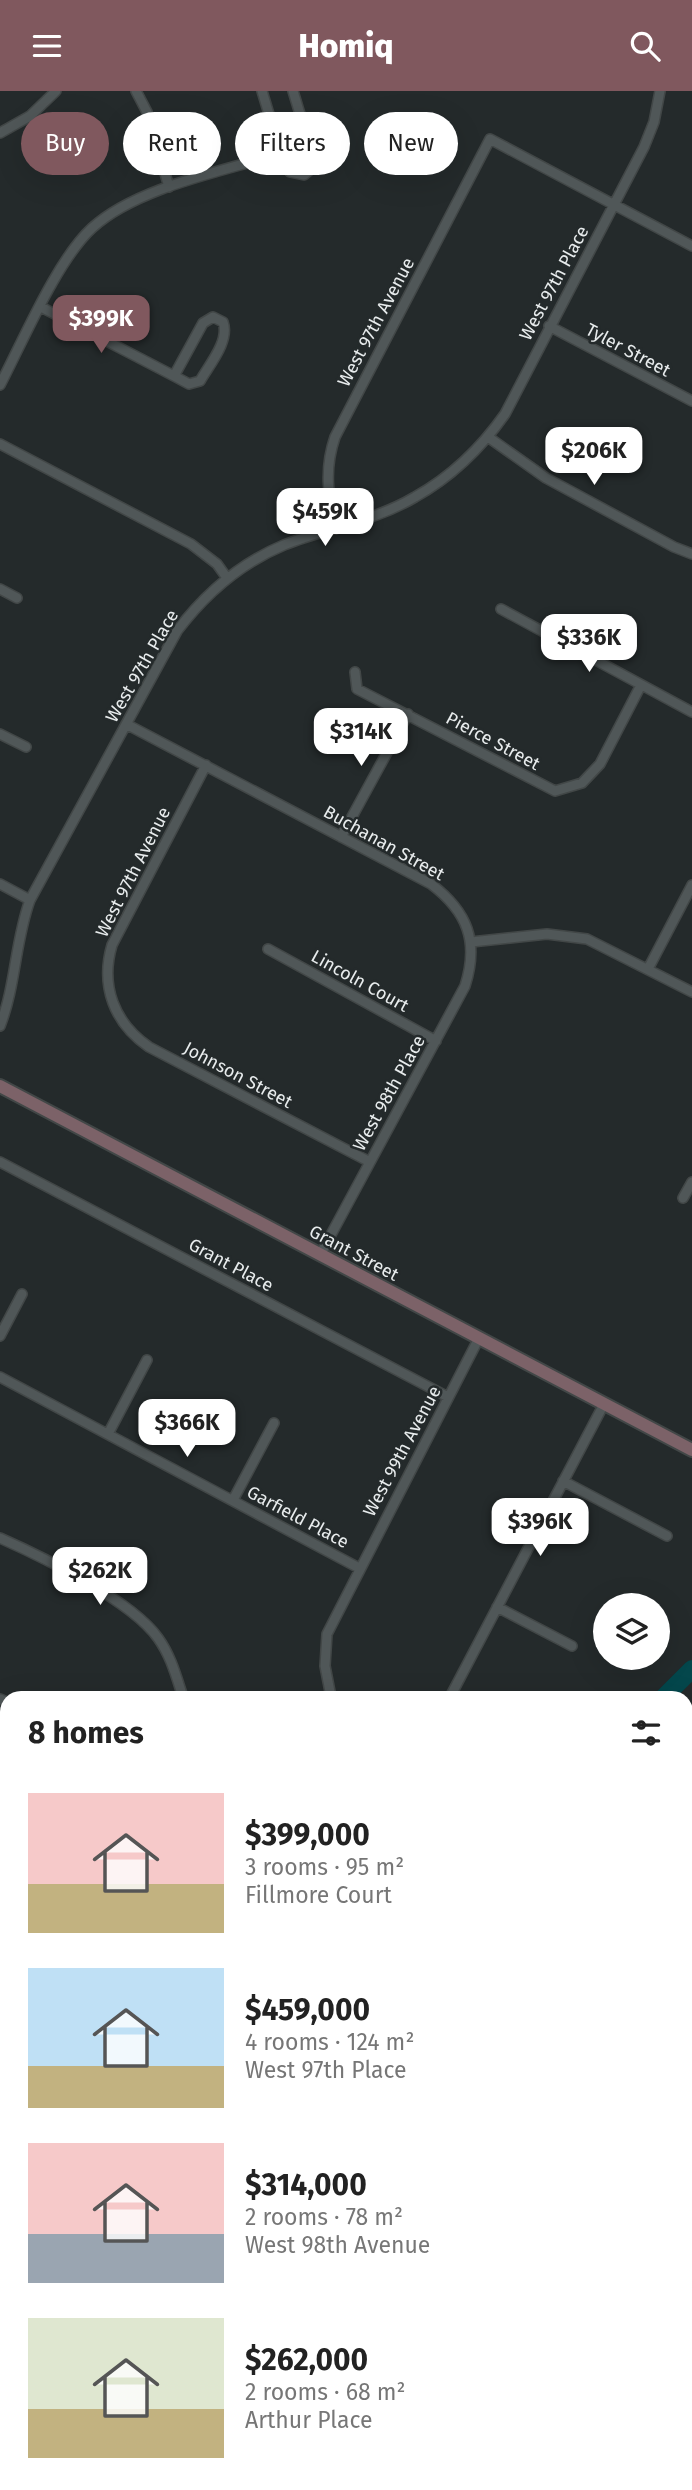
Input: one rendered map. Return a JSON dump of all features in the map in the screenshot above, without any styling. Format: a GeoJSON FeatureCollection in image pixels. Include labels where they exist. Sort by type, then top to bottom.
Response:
{"type":"FeatureCollection","features":[{"type":"Feature","properties":{"kind":"street"},"geometry":{"type":"LineString","coordinates":[[0,133],[30,116],[56,91]]}},
{"type":"Feature","properties":{"kind":"street"},"geometry":{"type":"LineString","coordinates":[[136,91],[146,112],[169,187]]}},
{"type":"Feature","properties":{"kind":"street"},"geometry":{"type":"LineString","coordinates":[[262,91],[269,112]]}},
{"type":"Feature","properties":{"kind":"street"},"geometry":{"type":"LineString","coordinates":[[293,91],[299,112]]}},
{"type":"Feature","properties":{"kind":"street","name":"West 97th Place"},"geometry":{"type":"LineString","coordinates":[[0,1026],[12,981],[22,923],[30,900],[177,631],[192,611],[227,578],[284,546],[414,498],[449,476],[488,437],[505,414],[644,147],[654,121],[660,91]]}},
{"type":"Feature","properties":{"kind":"street","name":"West 97th Avenue"},"geometry":{"type":"LineString","coordinates":[[336,529],[327,477],[328,456],[335,437],[490,139],[613,204]]}},
{"type":"Feature","properties":{"kind":"street"},"geometry":{"type":"LineString","coordinates":[[0,386],[64,265],[91,229],[127,204],[169,187],[235,167]]}},
{"type":"Feature","properties":{"kind":"street"},"geometry":{"type":"LineString","coordinates":[[613,204],[692,246]]}},
{"type":"Feature","properties":{"kind":"street"},"geometry":{"type":"LineString","coordinates":[[41,307],[189,384],[200,381],[225,337],[223,322],[213,317],[203,323],[174,376]]}},
{"type":"Feature","properties":{"kind":"street","name":"Tyler Street"},"geometry":{"type":"LineString","coordinates":[[549,326],[692,401]]}},
{"type":"Feature","properties":{"kind":"street"},"geometry":{"type":"LineString","coordinates":[[488,437],[546,478],[674,547],[692,554]]}},
{"type":"Feature","properties":{"kind":"street"},"geometry":{"type":"LineString","coordinates":[[0,444],[191,544],[217,564],[227,578]]}},
{"type":"Feature","properties":{"kind":"street"},"geometry":{"type":"LineString","coordinates":[[0,589],[17,598]]}},
{"type":"Feature","properties":{"kind":"street"},"geometry":{"type":"LineString","coordinates":[[501,609],[692,712]]}},
{"type":"Feature","properties":{"kind":"street","name":"Pierce Street"},"geometry":{"type":"LineString","coordinates":[[355,672],[357,689],[555,791],[582,783],[600,764],[641,685]]}},
{"type":"Feature","properties":{"kind":"street"},"geometry":{"type":"LineString","coordinates":[[341,837],[408,714]]}},
{"type":"Feature","properties":{"kind":"street","name":"Buchanan Street"},"geometry":{"type":"LineString","coordinates":[[126,724],[431,884],[446,895],[460,913],[471,942]]}},
{"type":"Feature","properties":{"kind":"street"},"geometry":{"type":"LineString","coordinates":[[0,734],[26,747]]}},
{"type":"Feature","properties":{"kind":"street","name":"West 97th Avenue"},"geometry":{"type":"LineString","coordinates":[[110,997],[106,978],[112,945],[206,765]]}},
{"type":"Feature","properties":{"kind":"street"},"geometry":{"type":"LineString","coordinates":[[0,884],[30,900]]}},
{"type":"Feature","properties":{"kind":"street"},"geometry":{"type":"LineString","coordinates":[[648,969],[692,885]]}},
{"type":"Feature","properties":{"kind":"street"},"geometry":{"type":"LineString","coordinates":[[471,942],[547,934],[587,939],[692,992]]}},
{"type":"Feature","properties":{"kind":"street","name":"West 98th Place"},"geometry":{"type":"LineString","coordinates":[[320,1255],[465,986],[471,968],[471,942]]}},
{"type":"Feature","properties":{"kind":"street","name":"Lincoln Court"},"geometry":{"type":"LineString","coordinates":[[268,949],[436,1041]]}},
{"type":"Feature","properties":{"kind":"street","name":"Johnson Street"},"geometry":{"type":"LineString","coordinates":[[110,997],[130,1032],[149,1047],[370,1162]]}},
{"type":"Feature","properties":{"kind":"street","name":"Grant Street"},"geometry":{"type":"LineString","coordinates":[[0,1086],[692,1450]]}},
{"type":"Feature","properties":{"kind":"street","name":"Grant Place"},"geometry":{"type":"LineString","coordinates":[[0,1162],[448,1397]]}},
{"type":"Feature","properties":{"kind":"street"},"geometry":{"type":"LineString","coordinates":[[683,1198],[692,1182]]}},
{"type":"Feature","properties":{"kind":"street"},"geometry":{"type":"LineString","coordinates":[[0,1336],[22,1293]]}},
{"type":"Feature","properties":{"kind":"street","name":"West 99th Avenue"},"geometry":{"type":"LineString","coordinates":[[330,1691],[325,1666],[327,1634],[479,1338]]}},
{"type":"Feature","properties":{"kind":"street"},"geometry":{"type":"LineString","coordinates":[[108,1434],[147,1360]]}},
{"type":"Feature","properties":{"kind":"street","name":"Garfield Place"},"geometry":{"type":"LineString","coordinates":[[0,1377],[359,1568]]}},
{"type":"Feature","properties":{"kind":"street"},"geometry":{"type":"LineString","coordinates":[[453,1691],[604,1404]]}},
{"type":"Feature","properties":{"kind":"street"},"geometry":{"type":"LineString","coordinates":[[233,1500],[274,1423]]}},
{"type":"Feature","properties":{"kind":"street"},"geometry":{"type":"LineString","coordinates":[[563,1481],[667,1536]]}},
{"type":"Feature","properties":{"kind":"street"},"geometry":{"type":"LineString","coordinates":[[0,1538],[111,1596],[144,1621],[171,1660],[181,1691]]}},
{"type":"Feature","properties":{"kind":"street"},"geometry":{"type":"LineString","coordinates":[[497,1607],[572,1646]]}},
{"type":"Feature","properties":{"kind":"waterway"},"geometry":{"type":"LineString","coordinates":[[670,1691],[692,1669]]}}]}
